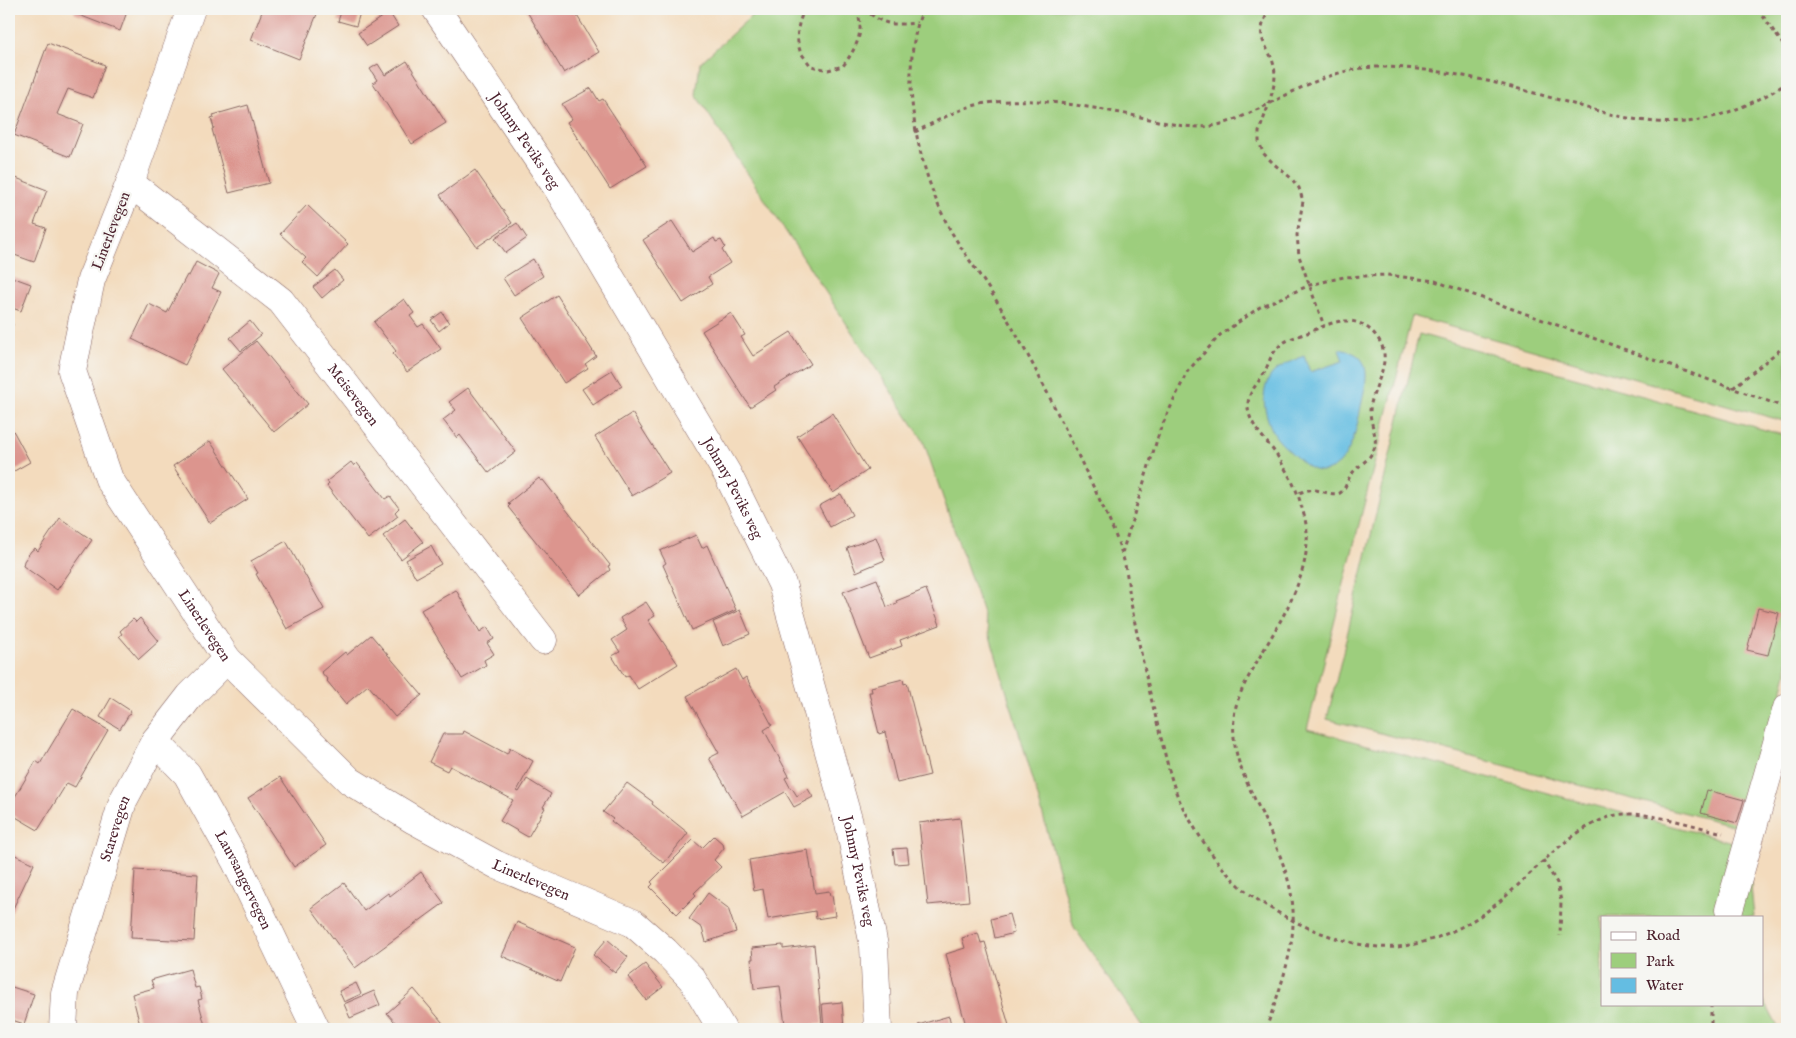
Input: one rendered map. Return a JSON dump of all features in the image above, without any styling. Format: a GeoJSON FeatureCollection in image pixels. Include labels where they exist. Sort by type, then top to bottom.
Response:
{"type":"FeatureCollection","features":[{"type":"Feature","properties":{"kind":"street","name":"Linerlevegen"},"geometry":{"type":"LineString","coordinates":[[191,9],[130,183],[92,280],[72,371],[108,479],[227,659],[350,781],[414,820],[497,865],[633,923],[665,951],[692,979],[722,1029]]}},
{"type":"Feature","properties":{"kind":"street","name":"Johnny Peviks veg"},"geometry":{"type":"LineString","coordinates":[[436,9],[558,189],[728,475],[782,584],[849,823],[874,946],[878,1029]]}},
{"type":"Feature","properties":{"kind":"street","name":"Meisevegen"},"geometry":{"type":"LineString","coordinates":[[130,183],[281,301],[543,640]]}},
{"type":"Feature","properties":{"kind":"street","name":"Starevegen"},"geometry":{"type":"LineString","coordinates":[[63,1029],[65,993],[123,801],[155,741],[190,696],[227,659]]}},
{"type":"Feature","properties":{"kind":"street"},"geometry":{"type":"LineString","coordinates":[[1729,910],[1787,708]]}},
{"type":"Feature","properties":{"kind":"street","name":"Lauvsangervegen"},"geometry":{"type":"LineString","coordinates":[[155,741],[187,774],[236,862],[316,1029]]}},
{"type":"Feature","properties":{"kind":"path"},"geometry":{"type":"LineString","coordinates":[[806,9],[802,13],[797,32],[801,52],[811,66],[828,70],[843,66],[857,47],[860,24],[856,9]]}},
{"type":"Feature","properties":{"kind":"path"},"geometry":{"type":"LineString","coordinates":[[864,9],[877,20],[891,25],[917,23]]}},
{"type":"Feature","properties":{"kind":"path"},"geometry":{"type":"LineString","coordinates":[[922,9],[917,23],[912,54],[911,94],[916,132],[929,182],[951,231],[1005,315],[1049,397],[1092,485],[1122,553],[1149,695],[1171,778],[1184,811],[1211,852],[1239,885],[1267,905],[1293,920],[1322,933],[1361,944],[1396,947],[1432,939],[1468,923],[1499,902],[1543,860],[1585,828],[1615,815],[1645,815],[1750,839]]}},
{"type":"Feature","properties":{"kind":"path"},"geometry":{"type":"LineString","coordinates":[[1270,9],[1262,21],[1260,32],[1273,62],[1275,76],[1259,132],[1259,141],[1263,153],[1291,178],[1299,188],[1302,201],[1297,234],[1300,256],[1324,326]]}},
{"type":"Feature","properties":{"kind":"path"},"geometry":{"type":"LineString","coordinates":[[1758,9],[1787,50]]}},
{"type":"Feature","properties":{"kind":"path"},"geometry":{"type":"LineString","coordinates":[[916,132],[963,109],[986,103],[1032,100],[1079,105],[1188,126],[1212,126],[1238,119],[1319,79],[1351,70],[1388,67],[1415,68],[1475,77],[1625,118],[1656,122],[1687,122],[1718,115],[1771,94],[1787,84]]}},
{"type":"Feature","properties":{"kind":"path"},"geometry":{"type":"LineString","coordinates":[[1122,553],[1160,430],[1187,372],[1220,334],[1260,307],[1310,285],[1344,277],[1387,275],[1435,281],[1787,408]]}},
{"type":"Feature","properties":{"kind":"path"},"geometry":{"type":"LineString","coordinates":[[1266,1029],[1290,949],[1293,920],[1292,899],[1285,871],[1270,832],[1236,759],[1233,735],[1234,714],[1243,687],[1292,598],[1302,570],[1307,542],[1305,518],[1298,493],[1277,456],[1252,422],[1248,409],[1248,399],[1275,350],[1286,340],[1346,320],[1357,322],[1370,329],[1378,338],[1384,351],[1384,362],[1371,400],[1370,417],[1376,437],[1376,446],[1370,456],[1351,474],[1340,492],[1332,494],[1311,489],[1298,493]]}},
{"type":"Feature","properties":{"kind":"path"},"geometry":{"type":"LineString","coordinates":[[1733,388],[1787,344]]}},
{"type":"Feature","properties":{"kind":"path"},"geometry":{"type":"LineString","coordinates":[[1543,860],[1557,883],[1561,901],[1560,936]]}},
{"type":"Feature","properties":{"kind":"path"},"geometry":{"type":"LineString","coordinates":[[1711,1006],[1712,1029]]}},
{"type":"Feature","properties":{"kind":"green space"},"geometry":{"type":"Polygon","coordinates":[[[759,9],[1787,9],[1787,422],[1412,316],[1307,729],[1747,846],[1754,916],[1601,916],[1601,1006],[1764,1006],[1764,1001],[1779,1029],[1144,1029],[1074,927],[1032,776],[983,613],[923,440],[696,95],[700,63],[759,9]]]}},
{"type":"Feature","properties":{"kind":"green space"},"geometry":{"type":"Polygon","coordinates":[[[1419,334],[1787,436],[1787,673],[1747,829],[1327,719],[1419,334]]]}},
{"type":"Feature","properties":{"kind":"water"},"geometry":{"type":"Polygon","coordinates":[[[1339,349],[1351,352],[1361,359],[1366,371],[1365,384],[1355,432],[1347,453],[1341,462],[1333,468],[1319,471],[1305,465],[1276,437],[1266,413],[1264,395],[1269,379],[1274,372],[1288,363],[1304,356],[1310,372],[1343,361],[1339,349]]]}},
{"type":"Feature","properties":{"kind":"building"},"geometry":{"type":"Polygon","coordinates":[[[76,9],[128,9],[120,31],[74,13],[76,9]]]}},
{"type":"Feature","properties":{"kind":"building"},"geometry":{"type":"Polygon","coordinates":[[[263,9],[281,9],[291,13],[293,9],[319,9],[299,59],[251,40],[263,9]]]}},
{"type":"Feature","properties":{"kind":"building"},"geometry":{"type":"Polygon","coordinates":[[[342,9],[361,9],[356,26],[338,21],[342,9]]]}},
{"type":"Feature","properties":{"kind":"building"},"geometry":{"type":"Polygon","coordinates":[[[573,9],[599,52],[564,73],[526,10],[573,9]]]}},
{"type":"Feature","properties":{"kind":"building"},"geometry":{"type":"Polygon","coordinates":[[[389,12],[398,26],[367,46],[358,33],[389,12]]]}},
{"type":"Feature","properties":{"kind":"building"},"geometry":{"type":"Polygon","coordinates":[[[48,43],[105,65],[93,98],[68,89],[57,114],[83,124],[70,157],[14,135],[48,43]]]}},
{"type":"Feature","properties":{"kind":"building"},"geometry":{"type":"Polygon","coordinates":[[[407,61],[446,123],[412,144],[373,83],[377,80],[370,69],[378,64],[385,75],[407,61]]]}},
{"type":"Feature","properties":{"kind":"building"},"geometry":{"type":"Polygon","coordinates":[[[591,88],[599,101],[603,99],[647,166],[610,189],[567,122],[572,119],[562,104],[591,88]]]}},
{"type":"Feature","properties":{"kind":"building"},"geometry":{"type":"Polygon","coordinates":[[[248,105],[269,183],[229,193],[212,129],[214,128],[211,118],[214,117],[213,115],[248,105]]]}},
{"type":"Feature","properties":{"kind":"building"},"geometry":{"type":"Polygon","coordinates":[[[475,170],[512,223],[477,247],[440,195],[475,170]]]}},
{"type":"Feature","properties":{"kind":"building"},"geometry":{"type":"Polygon","coordinates":[[[16,178],[47,190],[34,224],[46,228],[34,262],[9,253],[9,190],[11,191],[16,178]]]}},
{"type":"Feature","properties":{"kind":"building"},"geometry":{"type":"Polygon","coordinates":[[[307,205],[348,244],[318,277],[302,262],[306,258],[280,234],[307,205]]]}},
{"type":"Feature","properties":{"kind":"building"},"geometry":{"type":"Polygon","coordinates":[[[672,221],[692,252],[714,238],[716,242],[721,240],[725,247],[722,250],[730,263],[708,277],[712,284],[683,303],[643,240],[672,221]]]}},
{"type":"Feature","properties":{"kind":"building"},"geometry":{"type":"Polygon","coordinates":[[[517,223],[527,238],[506,253],[495,238],[517,223]]]}},
{"type":"Feature","properties":{"kind":"building"},"geometry":{"type":"Polygon","coordinates":[[[533,259],[543,276],[514,295],[503,278],[533,259]]]}},
{"type":"Feature","properties":{"kind":"building"},"geometry":{"type":"Polygon","coordinates":[[[196,262],[219,274],[212,288],[221,292],[185,365],[132,339],[149,304],[167,313],[196,262]]]}},
{"type":"Feature","properties":{"kind":"building"},"geometry":{"type":"Polygon","coordinates":[[[335,270],[343,280],[322,298],[313,287],[335,270]]]}},
{"type":"Feature","properties":{"kind":"building"},"geometry":{"type":"Polygon","coordinates":[[[9,276],[31,284],[21,311],[9,307],[9,276]]]}},
{"type":"Feature","properties":{"kind":"building"},"geometry":{"type":"Polygon","coordinates":[[[557,295],[596,356],[585,364],[588,368],[564,383],[522,318],[557,295]]]}},
{"type":"Feature","properties":{"kind":"building"},"geometry":{"type":"Polygon","coordinates":[[[404,299],[414,313],[410,316],[418,327],[423,324],[441,349],[407,372],[393,354],[396,351],[374,322],[404,299]]]}},
{"type":"Feature","properties":{"kind":"building"},"geometry":{"type":"Polygon","coordinates":[[[442,312],[449,323],[439,331],[431,320],[442,312]]]}},
{"type":"Feature","properties":{"kind":"building"},"geometry":{"type":"Polygon","coordinates":[[[731,313],[745,335],[741,337],[753,356],[791,332],[811,364],[774,387],[776,390],[750,407],[702,331],[731,313]]]}},
{"type":"Feature","properties":{"kind":"building"},"geometry":{"type":"Polygon","coordinates":[[[250,321],[261,335],[241,351],[230,338],[250,321]]]}},
{"type":"Feature","properties":{"kind":"building"},"geometry":{"type":"Polygon","coordinates":[[[9,323],[13,324],[10,338],[9,338],[9,323]]]}},
{"type":"Feature","properties":{"kind":"building"},"geometry":{"type":"Polygon","coordinates":[[[256,341],[308,404],[274,432],[222,369],[256,341]]]}},
{"type":"Feature","properties":{"kind":"building"},"geometry":{"type":"Polygon","coordinates":[[[612,370],[622,386],[593,405],[582,389],[612,370]]]}},
{"type":"Feature","properties":{"kind":"building"},"geometry":{"type":"Polygon","coordinates":[[[468,388],[516,452],[489,473],[460,435],[457,438],[443,420],[456,410],[449,402],[468,388]]]}},
{"type":"Feature","properties":{"kind":"building"},"geometry":{"type":"Polygon","coordinates":[[[632,413],[670,473],[632,496],[595,437],[632,413]]]}},
{"type":"Feature","properties":{"kind":"building"},"geometry":{"type":"Polygon","coordinates":[[[832,413],[868,470],[833,493],[797,436],[832,413]]]}},
{"type":"Feature","properties":{"kind":"building"},"geometry":{"type":"Polygon","coordinates":[[[9,423],[30,462],[9,474],[9,423]]]}},
{"type":"Feature","properties":{"kind":"building"},"geometry":{"type":"Polygon","coordinates":[[[210,441],[248,499],[210,523],[173,466],[210,441]]]}},
{"type":"Feature","properties":{"kind":"building"},"geometry":{"type":"Polygon","coordinates":[[[351,462],[354,466],[357,463],[385,499],[390,496],[399,508],[395,512],[398,516],[368,539],[327,486],[329,484],[327,481],[351,462]]]}},
{"type":"Feature","properties":{"kind":"building"},"geometry":{"type":"Polygon","coordinates":[[[539,478],[541,481],[543,480],[610,565],[608,566],[610,570],[579,595],[508,507],[510,505],[508,503],[539,478]]]}},
{"type":"Feature","properties":{"kind":"building"},"geometry":{"type":"Polygon","coordinates":[[[841,494],[852,515],[830,527],[819,506],[841,494]]]}},
{"type":"Feature","properties":{"kind":"building"},"geometry":{"type":"Polygon","coordinates":[[[60,518],[92,540],[57,590],[23,566],[31,551],[35,548],[38,551],[60,518]]]}},
{"type":"Feature","properties":{"kind":"building"},"geometry":{"type":"Polygon","coordinates":[[[405,519],[423,542],[401,559],[383,536],[405,519]]]}},
{"type":"Feature","properties":{"kind":"building"},"geometry":{"type":"Polygon","coordinates":[[[696,535],[702,548],[707,545],[736,610],[692,630],[663,565],[666,563],[660,551],[696,535]]]}},
{"type":"Feature","properties":{"kind":"building"},"geometry":{"type":"Polygon","coordinates":[[[876,537],[885,560],[856,572],[847,548],[876,537]]]}},
{"type":"Feature","properties":{"kind":"building"},"geometry":{"type":"Polygon","coordinates":[[[286,541],[324,609],[287,629],[256,574],[258,573],[251,561],[286,541]]]}},
{"type":"Feature","properties":{"kind":"building"},"geometry":{"type":"Polygon","coordinates":[[[431,546],[441,564],[416,578],[406,560],[431,546]]]}},
{"type":"Feature","properties":{"kind":"building"},"geometry":{"type":"Polygon","coordinates":[[[877,579],[887,607],[897,603],[896,601],[926,589],[940,625],[900,640],[902,646],[869,658],[843,592],[877,579]]]}},
{"type":"Feature","properties":{"kind":"building"},"geometry":{"type":"Polygon","coordinates":[[[456,590],[480,632],[487,627],[494,639],[487,643],[494,654],[484,660],[486,665],[462,679],[421,610],[456,590]]]}},
{"type":"Feature","properties":{"kind":"building"},"geometry":{"type":"Polygon","coordinates":[[[646,602],[655,616],[648,620],[678,664],[638,689],[629,675],[625,677],[612,656],[620,652],[612,640],[627,630],[620,618],[646,602]]]}},
{"type":"Feature","properties":{"kind":"building"},"geometry":{"type":"Polygon","coordinates":[[[1758,608],[1779,613],[1768,655],[1747,650],[1758,608]]]}},
{"type":"Feature","properties":{"kind":"building"},"geometry":{"type":"Polygon","coordinates":[[[740,610],[750,634],[723,646],[713,622],[740,610]]]}},
{"type":"Feature","properties":{"kind":"building"},"geometry":{"type":"Polygon","coordinates":[[[140,618],[159,641],[139,659],[119,636],[122,634],[120,631],[133,619],[136,622],[140,618]]]}},
{"type":"Feature","properties":{"kind":"building"},"geometry":{"type":"Polygon","coordinates":[[[371,635],[422,695],[395,717],[368,685],[346,704],[321,672],[345,652],[347,655],[371,635]]]}},
{"type":"Feature","properties":{"kind":"building"},"geometry":{"type":"Polygon","coordinates":[[[736,669],[742,680],[746,677],[772,725],[764,730],[789,776],[785,778],[791,789],[797,796],[808,789],[813,797],[794,807],[785,792],[743,816],[709,758],[719,753],[687,696],[736,669]]]}},
{"type":"Feature","properties":{"kind":"building"},"geometry":{"type":"Polygon","coordinates":[[[903,679],[904,684],[907,683],[930,775],[897,783],[885,732],[879,734],[869,692],[872,692],[871,687],[903,679]]]}},
{"type":"Feature","properties":{"kind":"building"},"geometry":{"type":"Polygon","coordinates":[[[111,698],[131,711],[120,729],[100,717],[111,698]]]}},
{"type":"Feature","properties":{"kind":"building"},"geometry":{"type":"Polygon","coordinates":[[[73,709],[108,730],[75,787],[67,783],[38,830],[9,813],[9,807],[36,761],[40,764],[73,709]]]}},
{"type":"Feature","properties":{"kind":"building"},"geometry":{"type":"Polygon","coordinates":[[[464,731],[507,754],[510,748],[533,761],[517,791],[519,792],[527,779],[551,794],[528,837],[500,821],[513,800],[450,766],[447,771],[429,762],[443,734],[463,734],[464,731]]]}},
{"type":"Feature","properties":{"kind":"building"},"geometry":{"type":"Polygon","coordinates":[[[280,777],[326,845],[294,867],[248,798],[280,777]]]}},
{"type":"Feature","properties":{"kind":"building"},"geometry":{"type":"Polygon","coordinates":[[[627,783],[653,802],[652,804],[688,833],[664,863],[611,821],[613,819],[603,812],[627,783]]]}},
{"type":"Feature","properties":{"kind":"building"},"geometry":{"type":"Polygon","coordinates":[[[1707,790],[1744,800],[1737,823],[1701,813],[1707,790]]]}},
{"type":"Feature","properties":{"kind":"building"},"geometry":{"type":"Polygon","coordinates":[[[960,818],[969,901],[928,905],[919,823],[960,818]]]}},
{"type":"Feature","properties":{"kind":"building"},"geometry":{"type":"Polygon","coordinates":[[[714,836],[723,844],[724,848],[714,860],[721,867],[694,893],[696,895],[677,914],[650,887],[653,884],[651,882],[693,840],[702,848],[714,836]]]}},
{"type":"Feature","properties":{"kind":"building"},"geometry":{"type":"Polygon","coordinates":[[[907,848],[909,863],[895,864],[893,849],[907,848]]]}},
{"type":"Feature","properties":{"kind":"building"},"geometry":{"type":"Polygon","coordinates":[[[808,850],[815,893],[829,891],[830,896],[832,895],[835,916],[816,919],[815,911],[768,919],[763,889],[754,891],[749,860],[808,850]]]}},
{"type":"Feature","properties":{"kind":"building"},"geometry":{"type":"Polygon","coordinates":[[[9,852],[34,864],[9,917],[9,852]]]}},
{"type":"Feature","properties":{"kind":"building"},"geometry":{"type":"Polygon","coordinates":[[[135,870],[198,874],[194,941],[131,938],[135,870]]]}},
{"type":"Feature","properties":{"kind":"building"},"geometry":{"type":"Polygon","coordinates":[[[421,872],[444,903],[355,968],[311,908],[344,883],[364,911],[388,893],[390,896],[421,872]]]}},
{"type":"Feature","properties":{"kind":"building"},"geometry":{"type":"Polygon","coordinates":[[[708,893],[728,908],[736,932],[706,942],[702,928],[689,919],[708,893]]]}},
{"type":"Feature","properties":{"kind":"building"},"geometry":{"type":"Polygon","coordinates":[[[1009,914],[1014,933],[995,938],[991,919],[1009,914]]]}},
{"type":"Feature","properties":{"kind":"building"},"geometry":{"type":"Polygon","coordinates":[[[517,922],[575,947],[560,982],[502,956],[517,922]]]}},
{"type":"Feature","properties":{"kind":"building"},"geometry":{"type":"Polygon","coordinates":[[[978,933],[981,943],[985,942],[1010,1029],[967,1029],[946,954],[965,948],[962,938],[978,933]]]}},
{"type":"Feature","properties":{"kind":"building"},"geometry":{"type":"Polygon","coordinates":[[[607,939],[628,957],[615,973],[593,955],[607,939]]]}},
{"type":"Feature","properties":{"kind":"building"},"geometry":{"type":"Polygon","coordinates":[[[783,945],[783,949],[814,945],[822,1024],[787,1027],[785,1025],[780,986],[754,989],[751,959],[753,959],[752,948],[783,945]]]}},
{"type":"Feature","properties":{"kind":"building"},"geometry":{"type":"Polygon","coordinates":[[[645,964],[663,987],[646,1000],[628,977],[645,964]]]}},
{"type":"Feature","properties":{"kind":"building"},"geometry":{"type":"Polygon","coordinates":[[[190,969],[195,988],[199,987],[202,999],[198,1000],[206,1029],[164,1029],[163,1025],[141,1029],[132,994],[154,988],[151,980],[190,969]]]}},
{"type":"Feature","properties":{"kind":"building"},"geometry":{"type":"Polygon","coordinates":[[[356,983],[361,994],[344,1002],[339,991],[356,983]]]}},
{"type":"Feature","properties":{"kind":"building"},"geometry":{"type":"Polygon","coordinates":[[[9,986],[34,994],[24,1024],[9,1019],[9,986]]]}},
{"type":"Feature","properties":{"kind":"building"},"geometry":{"type":"Polygon","coordinates":[[[414,989],[448,1029],[401,1029],[387,1013],[414,989]]]}},
{"type":"Feature","properties":{"kind":"building"},"geometry":{"type":"Polygon","coordinates":[[[374,991],[380,1005],[350,1018],[344,1004],[374,991]]]}},
{"type":"Feature","properties":{"kind":"building"},"geometry":{"type":"Polygon","coordinates":[[[842,1002],[844,1029],[824,1029],[822,1004],[842,1002]]]}},
{"type":"Feature","properties":{"kind":"building"},"geometry":{"type":"Polygon","coordinates":[[[949,1016],[952,1029],[920,1029],[918,1025],[949,1016]]]}}]}
